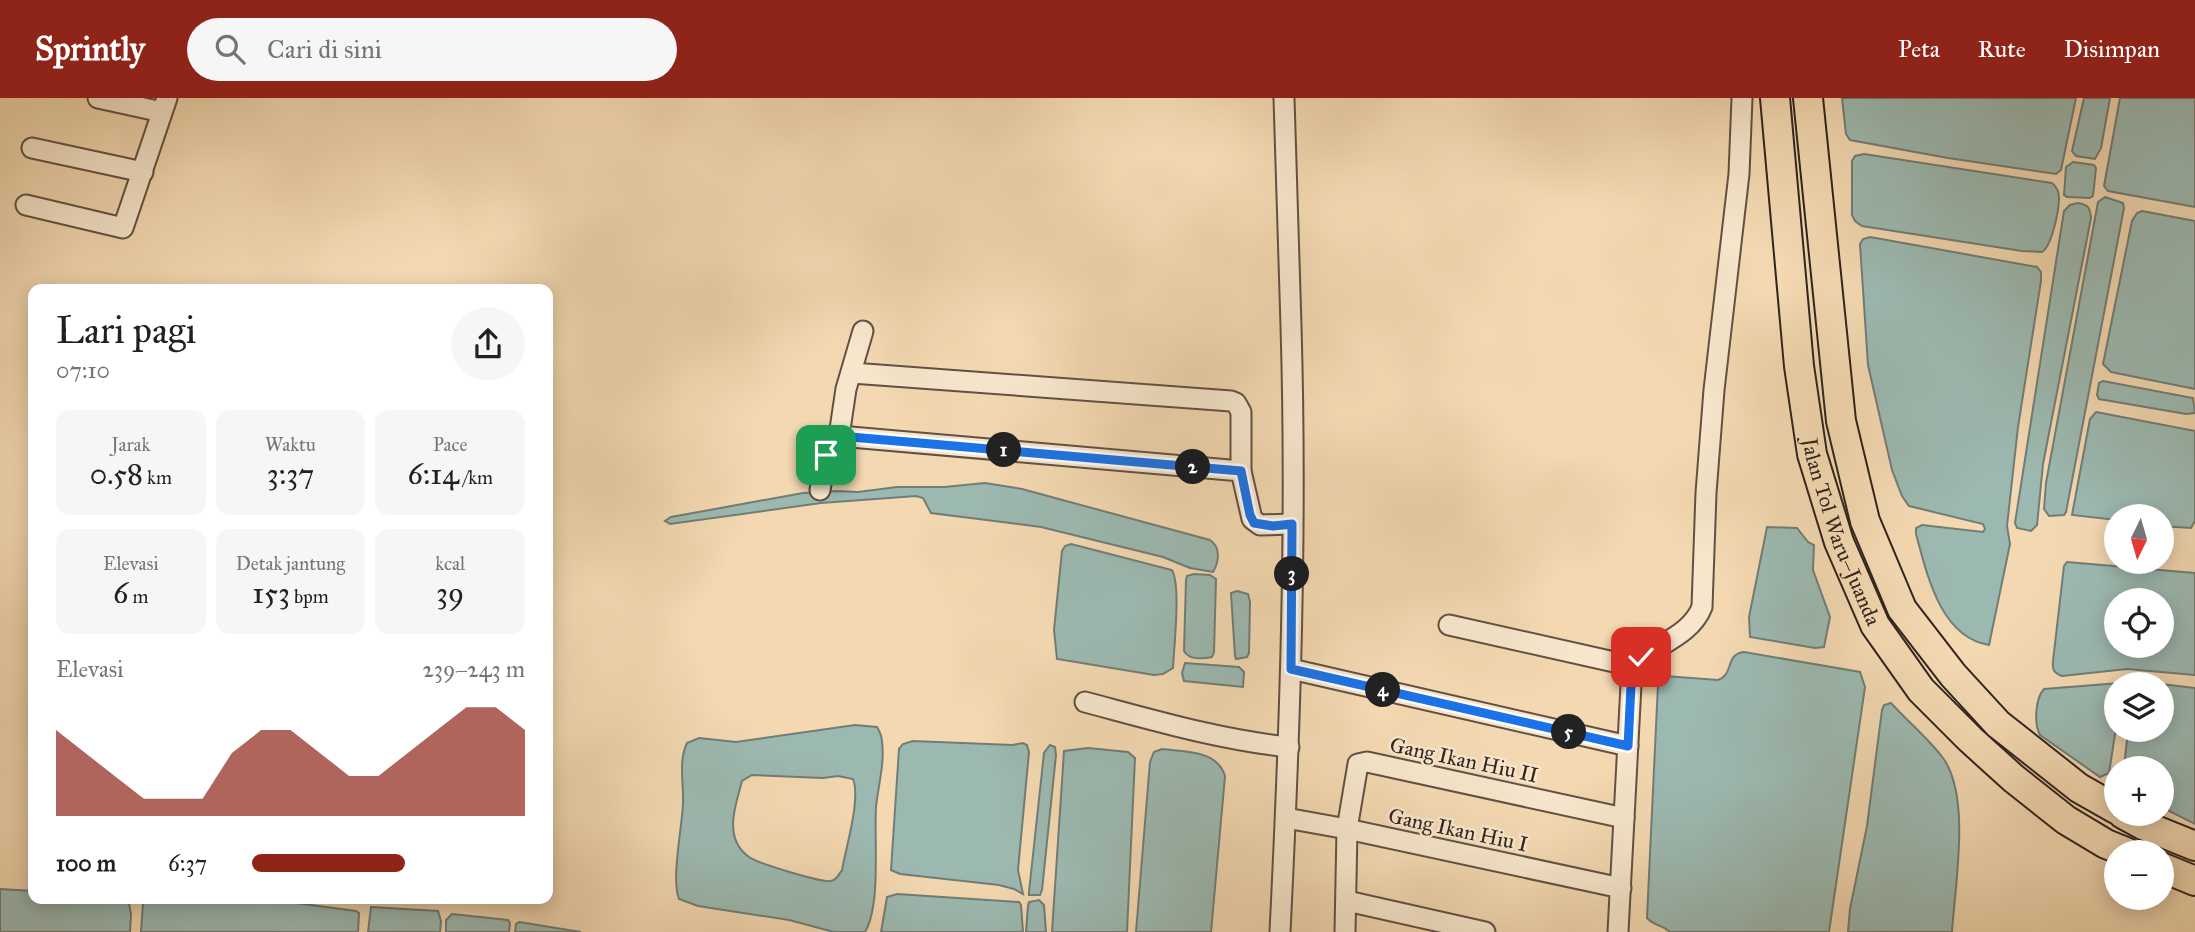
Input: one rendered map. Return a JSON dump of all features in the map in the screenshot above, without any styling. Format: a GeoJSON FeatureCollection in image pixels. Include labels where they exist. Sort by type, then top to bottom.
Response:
{"type":"FeatureCollection","features":[{"type":"Feature","properties":{"kind":"highway","name":"Jalan Tol Waru–Juanda"},"geometry":{"type":"LineString","coordinates":[[1775,98],[1799,366],[1812,454],[1839,542],[1875,625],[1921,690],[1987,755],[2066,820],[2104,840]]}},
{"type":"Feature","properties":{"kind":"highway","name":"Jalan Tol Waru–Juanda"},"geometry":{"type":"LineString","coordinates":[[1808,98],[1841,421],[1865,521],[1902,609],[1953,675],[1998,724],[2079,788],[2104,802]]}},
{"type":"Feature","properties":{"kind":"highway"},"geometry":{"type":"LineString","coordinates":[[2145,826],[2195,846]]}},
{"type":"Feature","properties":{"kind":"highway"},"geometry":{"type":"LineString","coordinates":[[2174,872],[2195,881]]}},
{"type":"Feature","properties":{"kind":"street"},"geometry":{"type":"LineString","coordinates":[[26,205],[123,228],[165,105],[98,98]]}},
{"type":"Feature","properties":{"kind":"street"},"geometry":{"type":"LineString","coordinates":[[1280,932],[1287,774],[1273,746],[1291,669],[1292,592],[1275,525],[1291,328],[1283,98]]}},
{"type":"Feature","properties":{"kind":"street"},"geometry":{"type":"LineString","coordinates":[[1618,932],[1632,666],[1652,650],[1687,630],[1697,620],[1702,607],[1710,442],[1739,174],[1742,98]]}},
{"type":"Feature","properties":{"kind":"street"},"geometry":{"type":"LineString","coordinates":[[32,148],[143,172]]}},
{"type":"Feature","properties":{"kind":"street"},"geometry":{"type":"LineString","coordinates":[[839,436],[843,402],[863,331]]}},
{"type":"Feature","properties":{"kind":"street"},"geometry":{"type":"LineString","coordinates":[[852,373],[1231,401],[1236,403],[1241,412],[1241,471],[1252,519],[1254,523],[1275,525]]}},
{"type":"Feature","properties":{"kind":"street"},"geometry":{"type":"LineString","coordinates":[[820,490],[830,440],[839,436],[1241,471]]}},
{"type":"Feature","properties":{"kind":"street"},"geometry":{"type":"LineString","coordinates":[[1449,625],[1632,666]]}},
{"type":"Feature","properties":{"kind":"street"},"geometry":{"type":"LineString","coordinates":[[1291,669],[1628,746]]}},
{"type":"Feature","properties":{"kind":"street"},"geometry":{"type":"LineString","coordinates":[[1085,702],[1169,725],[1273,746]]}},
{"type":"Feature","properties":{"kind":"street","name":"Gang Ikan Hiu II"},"geometry":{"type":"LineString","coordinates":[[1347,829],[1358,764],[1367,762],[1624,818]]}},
{"type":"Feature","properties":{"kind":"street","name":"Gang Ikan Hiu I"},"geometry":{"type":"LineString","coordinates":[[1286,818],[1621,888]]}},
{"type":"Feature","properties":{"kind":"street"},"geometry":{"type":"LineString","coordinates":[[1345,932],[1347,829]]}},
{"type":"Feature","properties":{"kind":"street"},"geometry":{"type":"LineString","coordinates":[[1347,901],[1485,932]]}},
{"type":"Feature","properties":{"kind":"water"},"geometry":{"type":"Polygon","coordinates":[[[1842,98],[2076,98],[2061,170],[2056,174],[1850,140],[1846,134],[1842,98]]]}},
{"type":"Feature","properties":{"kind":"water"},"geometry":{"type":"Polygon","coordinates":[[[2084,98],[2110,98],[2101,148],[2095,159],[2076,156],[2072,151],[2084,98]]]}},
{"type":"Feature","properties":{"kind":"water"},"geometry":{"type":"Polygon","coordinates":[[[2120,98],[2195,98],[2195,207],[2108,191],[2104,186],[2120,98]]]}},
{"type":"Feature","properties":{"kind":"water"},"geometry":{"type":"Polygon","coordinates":[[[1864,154],[2052,183],[2059,198],[2049,243],[2042,252],[2022,251],[1862,226],[1852,215],[1852,161],[1855,156],[1864,154]]]}},
{"type":"Feature","properties":{"kind":"water"},"geometry":{"type":"Polygon","coordinates":[[[2073,162],[2094,165],[2096,168],[2093,196],[2090,198],[2064,195],[2066,167],[2073,162]]]}},
{"type":"Feature","properties":{"kind":"water"},"geometry":{"type":"Polygon","coordinates":[[[2105,197],[2123,203],[2124,208],[2066,512],[2064,515],[2049,516],[2044,509],[2046,483],[2098,202],[2105,197]]]}},
{"type":"Feature","properties":{"kind":"water"},"geometry":{"type":"Polygon","coordinates":[[[2078,203],[2088,208],[2091,218],[2043,464],[2037,525],[2031,531],[2017,528],[2015,523],[2064,211],[2070,205],[2078,203]]]}},
{"type":"Feature","properties":{"kind":"water"},"geometry":{"type":"Polygon","coordinates":[[[2142,211],[2195,221],[2195,389],[2111,372],[2103,364],[2132,221],[2137,213],[2142,211]]]}},
{"type":"Feature","properties":{"kind":"water"},"geometry":{"type":"Polygon","coordinates":[[[1870,237],[2037,267],[2041,272],[2018,427],[2007,526],[2010,544],[1989,645],[1972,640],[1958,630],[1947,617],[1931,585],[1916,534],[1916,528],[1922,525],[1983,532],[1983,524],[1909,506],[1892,470],[1868,365],[1860,244],[1863,239],[1870,237]]]}},
{"type":"Feature","properties":{"kind":"water"},"geometry":{"type":"Polygon","coordinates":[[[2103,381],[2193,398],[2195,413],[2186,414],[2099,399],[2099,383],[2103,381]]]}},
{"type":"Feature","properties":{"kind":"water"},"geometry":{"type":"Polygon","coordinates":[[[2096,412],[2195,431],[2195,521],[2191,528],[2174,527],[2174,504],[2104,504],[2104,519],[2072,515],[2090,419],[2096,412]]]}},
{"type":"Feature","properties":{"kind":"water"},"geometry":{"type":"Polygon","coordinates":[[[985,483],[1022,489],[1210,540],[1216,547],[1217,564],[1213,572],[1190,568],[1163,557],[1041,527],[931,513],[923,498],[916,496],[821,503],[670,524],[665,521],[671,517],[803,493],[985,483]]]}},
{"type":"Feature","properties":{"kind":"water"},"geometry":{"type":"Polygon","coordinates":[[[1767,527],[1797,528],[1808,542],[1814,545],[1813,570],[1830,617],[1824,647],[1815,648],[1750,637],[1749,617],[1767,527]]]}},
{"type":"Feature","properties":{"kind":"water"},"geometry":{"type":"Polygon","coordinates":[[[1071,544],[1172,570],[1177,602],[1173,668],[1163,674],[1154,675],[1057,659],[1054,630],[1062,551],[1065,546],[1071,544]]]}},
{"type":"Feature","properties":{"kind":"water"},"geometry":{"type":"Polygon","coordinates":[[[2067,562],[2104,565],[2104,574],[2195,573],[2195,675],[2127,669],[2062,676],[2053,669],[2064,566],[2067,562]]]}},
{"type":"Feature","properties":{"kind":"water"},"geometry":{"type":"Polygon","coordinates":[[[1210,575],[1216,579],[1212,657],[1193,657],[1184,651],[1186,580],[1187,576],[1210,575]]]}},
{"type":"Feature","properties":{"kind":"water"},"geometry":{"type":"Polygon","coordinates":[[[1237,591],[1248,594],[1250,602],[1249,653],[1247,657],[1236,659],[1231,593],[1237,591]]]}},
{"type":"Feature","properties":{"kind":"water"},"geometry":{"type":"Polygon","coordinates":[[[1744,652],[1860,672],[1865,687],[1829,932],[1670,932],[1647,918],[1658,684],[1665,676],[1718,680],[1726,674],[1734,657],[1744,652]]]}},
{"type":"Feature","properties":{"kind":"water"},"geometry":{"type":"Polygon","coordinates":[[[1185,663],[1239,667],[1244,672],[1243,687],[1184,681],[1182,673],[1185,663]]]}},
{"type":"Feature","properties":{"kind":"water"},"geometry":{"type":"Polygon","coordinates":[[[2104,684],[2104,742],[2114,742],[2112,756],[2104,756],[2104,775],[2100,777],[2040,735],[2036,712],[2044,689],[2104,684]]]}},
{"type":"Feature","properties":{"kind":"water"},"geometry":{"type":"Polygon","coordinates":[[[2174,686],[2195,688],[2195,824],[2174,814],[2174,756],[2125,756],[2127,742],[2174,742],[2174,686]]]}},
{"type":"Feature","properties":{"kind":"water"},"geometry":{"type":"Polygon","coordinates":[[[1891,703],[1943,758],[1952,775],[1957,795],[1959,842],[1952,932],[1848,932],[1867,826],[1882,710],[1884,705],[1891,703]]]}},
{"type":"Feature","properties":{"kind":"water"},"geometry":{"type":"Polygon","coordinates":[[[855,725],[877,727],[882,738],[883,758],[876,807],[875,889],[870,920],[865,932],[834,932],[789,920],[698,906],[679,899],[676,866],[683,804],[684,750],[687,743],[699,738],[736,742],[855,725]],[[752,775],[742,781],[733,822],[735,838],[741,850],[754,860],[790,872],[825,881],[836,878],[842,870],[854,811],[855,788],[853,779],[838,776],[823,778],[752,775]]]}},
{"type":"Feature","properties":{"kind":"water"},"geometry":{"type":"Polygon","coordinates":[[[913,741],[1027,745],[1029,752],[1018,870],[1023,894],[999,885],[900,874],[891,870],[899,749],[903,744],[913,741]]]}},
{"type":"Feature","properties":{"kind":"water"},"geometry":{"type":"Polygon","coordinates":[[[1050,745],[1055,747],[1056,755],[1042,890],[1040,895],[1029,895],[1044,753],[1050,745]]]}},
{"type":"Feature","properties":{"kind":"water"},"geometry":{"type":"Polygon","coordinates":[[[1088,748],[1128,752],[1135,758],[1127,932],[1052,932],[1064,751],[1088,748]]]}},
{"type":"Feature","properties":{"kind":"water"},"geometry":{"type":"Polygon","coordinates":[[[1162,749],[1208,757],[1221,767],[1225,776],[1211,932],[1136,932],[1150,762],[1154,752],[1162,749]]]}},
{"type":"Feature","properties":{"kind":"water"},"geometry":{"type":"Polygon","coordinates":[[[0,889],[28,891],[28,904],[129,904],[131,914],[130,932],[0,932],[0,889]]]}},
{"type":"Feature","properties":{"kind":"water"},"geometry":{"type":"Polygon","coordinates":[[[897,894],[1019,902],[1023,932],[881,932],[887,897],[897,894]]]}},
{"type":"Feature","properties":{"kind":"water"},"geometry":{"type":"Polygon","coordinates":[[[1039,900],[1044,905],[1046,932],[1026,932],[1029,902],[1039,900]]]}},
{"type":"Feature","properties":{"kind":"water"},"geometry":{"type":"Polygon","coordinates":[[[143,904],[303,904],[359,913],[358,932],[141,932],[143,904]]]}},
{"type":"Feature","properties":{"kind":"water"},"geometry":{"type":"Polygon","coordinates":[[[371,907],[438,911],[440,932],[368,932],[371,907]]]}},
{"type":"Feature","properties":{"kind":"water"},"geometry":{"type":"Polygon","coordinates":[[[452,914],[508,920],[509,932],[446,932],[446,920],[452,914]]]}},
{"type":"Feature","properties":{"kind":"water"},"geometry":{"type":"Polygon","coordinates":[[[519,922],[581,932],[515,932],[519,922]]]}},
{"type":"Feature","properties":{"kind":"route"},"geometry":{"type":"LineString","coordinates":[[826,455],[830,440],[839,436],[1241,471],[1254,523],[1273,526],[1292,524],[1291,669],[1628,746],[1632,666],[1641,657]]}}]}
